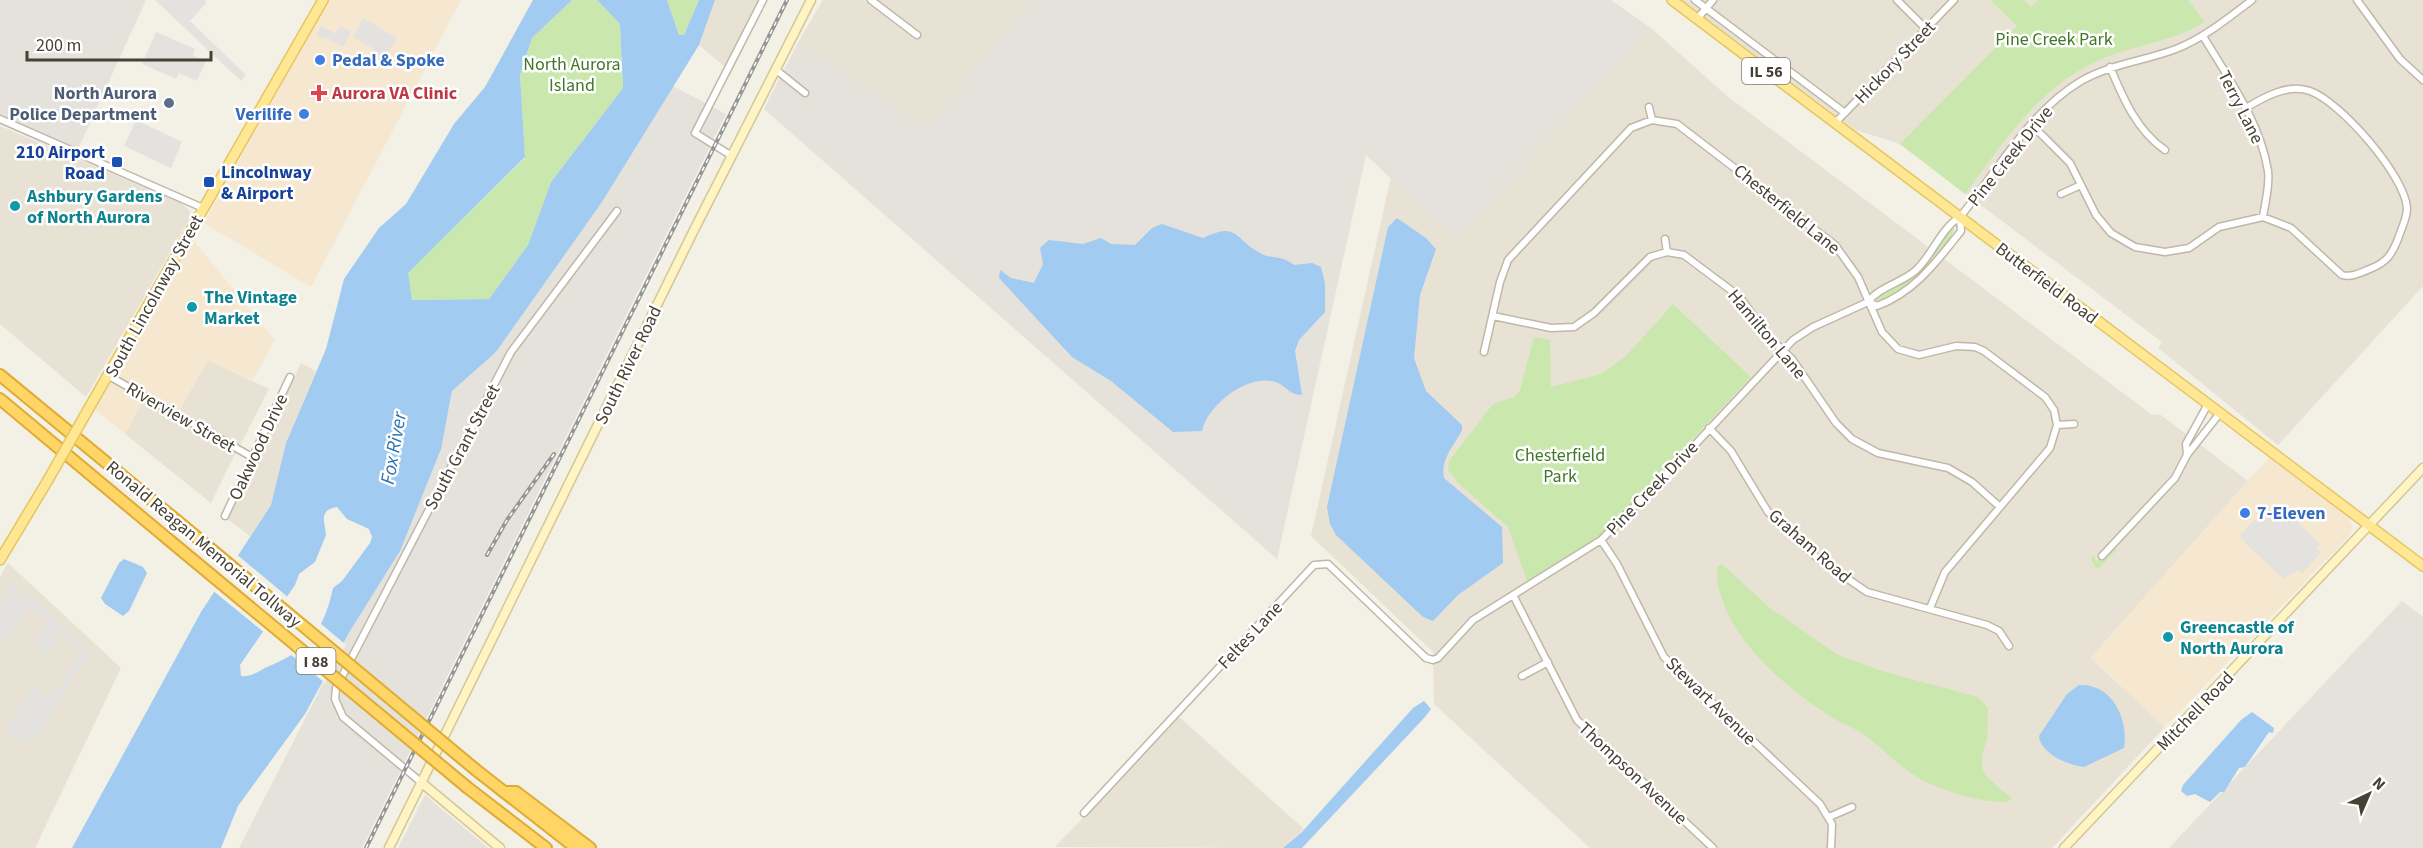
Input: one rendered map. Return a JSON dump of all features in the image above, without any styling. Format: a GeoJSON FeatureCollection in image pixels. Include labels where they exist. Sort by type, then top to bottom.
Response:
{"type":"FeatureCollection","features":[{"type":"Feature","properties":{"kind":"highway","name":"Ronald Reagan Memorial Tollway"},"geometry":{"type":"LineString","coordinates":[[0,375],[476,770],[576,848]]}},
{"type":"Feature","properties":{"kind":"highway","name":"Ronald Reagan Memorial Tollway"},"geometry":{"type":"LineString","coordinates":[[0,399],[468,788],[546,848]]}},
{"type":"Feature","properties":{"kind":"highway","name":"I 88"},"geometry":{"type":"LineString","coordinates":[[504,792],[516,792],[590,848]]}},
{"type":"Feature","properties":{"kind":"main road","name":"South Lincolnway Street"},"geometry":{"type":"LineString","coordinates":[[0,560],[109,376],[323,0]]}},
{"type":"Feature","properties":{"kind":"main road","name":"South River Road"},"geometry":{"type":"LineString","coordinates":[[389,848],[811,0]]}},
{"type":"Feature","properties":{"kind":"main road","name":"Butterfield Road"},"geometry":{"type":"LineString","coordinates":[[1672,0],[2423,566]]}},
{"type":"Feature","properties":{"kind":"main road","name":"Mitchell Road"},"geometry":{"type":"LineString","coordinates":[[2064,848],[2371,526],[2423,468]]}},
{"type":"Feature","properties":{"kind":"main road"},"geometry":{"type":"LineString","coordinates":[[422,783],[500,848]]}},
{"type":"Feature","properties":{"kind":"street"},"geometry":{"type":"LineString","coordinates":[[732,156],[695,133],[763,0]]}},
{"type":"Feature","properties":{"kind":"street"},"geometry":{"type":"LineString","coordinates":[[871,0],[917,35]]}},
{"type":"Feature","properties":{"kind":"street"},"geometry":{"type":"LineString","coordinates":[[1695,0],[1845,113]]}},
{"type":"Feature","properties":{"kind":"street"},"geometry":{"type":"LineString","coordinates":[[1697,19],[1713,0]]}},
{"type":"Feature","properties":{"kind":"street"},"geometry":{"type":"LineString","coordinates":[[1897,0],[1926,29]]}},
{"type":"Feature","properties":{"kind":"street","name":"Hickory Street"},"geometry":{"type":"LineString","coordinates":[[1835,123],[1954,0]]}},
{"type":"Feature","properties":{"kind":"street","name":"Pine Creek Drive"},"geometry":{"type":"LineString","coordinates":[[1426,658],[1433,660],[1438,658],[1473,620],[1601,540],[1783,349],[1813,327],[1868,302],[1874,294],[1912,273],[1927,258],[1949,224],[1960,217],[2032,125],[2068,90],[2110,67],[2173,50],[2203,36],[2244,2],[2252,0]]}},
{"type":"Feature","properties":{"kind":"street"},"geometry":{"type":"LineString","coordinates":[[2357,0],[2400,59],[2423,80]]}},
{"type":"Feature","properties":{"kind":"street","name":"Terry Lane"},"geometry":{"type":"LineString","coordinates":[[2203,36],[2246,108],[2261,144],[2268,173],[2263,217]]}},
{"type":"Feature","properties":{"kind":"street"},"geometry":{"type":"LineString","coordinates":[[2110,67],[2125,104],[2152,141],[2165,150]]}},
{"type":"Feature","properties":{"kind":"street"},"geometry":{"type":"LineString","coordinates":[[775,69],[805,93]]}},
{"type":"Feature","properties":{"kind":"street"},"geometry":{"type":"LineString","coordinates":[[2032,125],[2070,163],[2096,215],[2111,233],[2135,247],[2165,252],[2189,248],[2219,226],[2263,217],[2291,228],[2339,274],[2350,277],[2388,259],[2396,244],[2407,208],[2398,180],[2387,162],[2339,111],[2318,96],[2300,89],[2266,96],[2246,108]]}},
{"type":"Feature","properties":{"kind":"street"},"geometry":{"type":"LineString","coordinates":[[1484,352],[1500,282],[1512,255],[1631,128],[1652,120],[1649,107]]}},
{"type":"Feature","properties":{"kind":"street"},"geometry":{"type":"LineString","coordinates":[[0,119],[203,208]]}},
{"type":"Feature","properties":{"kind":"street","name":"Chesterfield Lane"},"geometry":{"type":"LineString","coordinates":[[1652,120],[1677,124],[1821,232],[1845,256],[1882,332],[1898,350],[1918,355],[1964,346],[1984,351],[2045,397],[2054,410],[2057,425]]}},
{"type":"Feature","properties":{"kind":"street"},"geometry":{"type":"LineString","coordinates":[[2061,195],[2081,185]]}},
{"type":"Feature","properties":{"kind":"street","name":"South Grant Street"},"geometry":{"type":"LineString","coordinates":[[422,783],[343,717],[335,699],[336,688],[512,352],[617,211]]}},
{"type":"Feature","properties":{"kind":"street","name":"Pine Creek Drive"},"geometry":{"type":"LineString","coordinates":[[1868,302],[1877,306],[1890,301],[1925,275],[1961,231],[1960,217]]}},
{"type":"Feature","properties":{"kind":"street"},"geometry":{"type":"LineString","coordinates":[[1493,316],[1551,328],[1574,327],[1594,313],[1644,261],[1667,252],[1665,240]]}},
{"type":"Feature","properties":{"kind":"street","name":"Hamilton Lane"},"geometry":{"type":"LineString","coordinates":[[1667,252],[1693,260],[1732,290],[1767,334],[1783,349],[1836,423],[1859,444],[1878,453],[1948,468],[1972,482],[2000,507]]}},
{"type":"Feature","properties":{"kind":"street","name":"Riverview Street"},"geometry":{"type":"LineString","coordinates":[[109,376],[252,458]]}},
{"type":"Feature","properties":{"kind":"street","name":"Oakwood Drive"},"geometry":{"type":"LineString","coordinates":[[225,516],[290,378]]}},
{"type":"Feature","properties":{"kind":"street"},"geometry":{"type":"LineString","coordinates":[[2187,455],[2186,444],[2208,404]]}},
{"type":"Feature","properties":{"kind":"street"},"geometry":{"type":"LineString","coordinates":[[2102,556],[2175,478],[2187,455],[2220,413]]}},
{"type":"Feature","properties":{"kind":"street"},"geometry":{"type":"LineString","coordinates":[[1930,608],[1945,572],[2050,448],[2057,425],[2074,424]]}},
{"type":"Feature","properties":{"kind":"street","name":"Graham Road"},"geometry":{"type":"LineString","coordinates":[[1709,428],[1731,451],[1768,512],[1816,556],[1860,589],[1987,625],[1999,631],[2008,646]]}},
{"type":"Feature","properties":{"kind":"street","name":"Stewart Avenue"},"geometry":{"type":"LineString","coordinates":[[1601,540],[1617,564],[1664,657],[1820,804],[1829,817]]}},
{"type":"Feature","properties":{"kind":"street","name":"Feltes Lane"},"geometry":{"type":"LineString","coordinates":[[1084,813],[1314,565],[1328,564],[1426,658]]}},
{"type":"Feature","properties":{"kind":"street","name":"Thompson Avenue"},"geometry":{"type":"LineString","coordinates":[[1513,595],[1577,720],[1713,848]]}},
{"type":"Feature","properties":{"kind":"street"},"geometry":{"type":"LineString","coordinates":[[1522,676],[1548,663]]}},
{"type":"Feature","properties":{"kind":"street"},"geometry":{"type":"LineString","coordinates":[[1831,848],[1833,832],[1829,817],[1852,807]]}},
{"type":"Feature","properties":{"kind":"shaded area"},"geometry":{"type":"Polygon","coordinates":[[[0,0],[146,0],[78,149],[0,115],[0,0]]]}},
{"type":"Feature","properties":{"kind":"shaded area"},"geometry":{"type":"Polygon","coordinates":[[[155,0],[205,0],[207,2],[190,21],[246,75],[241,81],[155,0]]]}},
{"type":"Feature","properties":{"kind":"shaded area"},"geometry":{"type":"Polygon","coordinates":[[[329,0],[461,0],[311,287],[204,223],[329,0]]]}},
{"type":"Feature","properties":{"kind":"shaded area"},"geometry":{"type":"Polygon","coordinates":[[[715,0],[759,0],[725,67],[699,45],[715,0]]]}},
{"type":"Feature","properties":{"kind":"shaded area"},"geometry":{"type":"Polygon","coordinates":[[[823,0],[1030,0],[927,128],[799,41],[823,0]]]}},
{"type":"Feature","properties":{"kind":"shaded area"},"geometry":{"type":"Polygon","coordinates":[[[1030,0],[1611,0],[1651,28],[1456,240],[1366,155],[1277,559],[764,109],[799,41],[927,128],[1030,0]]]}},
{"type":"Feature","properties":{"kind":"shaded area"},"geometry":{"type":"Polygon","coordinates":[[[1681,0],[2423,0],[2423,286],[2278,445],[2158,348],[2162,342],[1900,144],[1856,130],[1681,0]]]}},
{"type":"Feature","properties":{"kind":"shaded area"},"geometry":{"type":"Polygon","coordinates":[[[363,18],[397,38],[385,58],[380,56],[374,65],[367,61],[374,49],[353,37],[363,18]]]}},
{"type":"Feature","properties":{"kind":"shaded area"},"geometry":{"type":"Polygon","coordinates":[[[321,26],[335,33],[340,26],[351,32],[343,47],[325,37],[323,39],[316,35],[321,26]]]}},
{"type":"Feature","properties":{"kind":"shaded area"},"geometry":{"type":"Polygon","coordinates":[[[1651,28],[1727,96],[2151,414],[2161,415],[2248,481],[2091,658],[2165,727],[2052,848],[1590,848],[1434,704],[1433,652],[1311,536],[1391,177],[1456,239],[1651,28]]]}},
{"type":"Feature","properties":{"kind":"shaded area"},"geometry":{"type":"Polygon","coordinates":[[[156,32],[195,49],[193,56],[206,61],[197,81],[179,73],[176,79],[142,64],[156,32]]]}},
{"type":"Feature","properties":{"kind":"shaded area"},"geometry":{"type":"Polygon","coordinates":[[[673,86],[726,114],[362,848],[239,848],[350,631],[400,551],[449,410],[452,391],[496,352],[602,202],[673,86]]]}},
{"type":"Feature","properties":{"kind":"shaded area"},"geometry":{"type":"Polygon","coordinates":[[[136,120],[182,142],[171,168],[124,146],[136,120]]]}},
{"type":"Feature","properties":{"kind":"shaded area"},"geometry":{"type":"Polygon","coordinates":[[[0,126],[181,203],[190,211],[190,218],[86,397],[0,324],[0,126]]]}},
{"type":"Feature","properties":{"kind":"shaded area"},"geometry":{"type":"Polygon","coordinates":[[[190,236],[275,340],[253,380],[208,360],[177,414],[110,376],[190,236]]]}},
{"type":"Feature","properties":{"kind":"shaded area"},"geometry":{"type":"Polygon","coordinates":[[[208,360],[269,389],[238,449],[177,414],[208,360]]]}},
{"type":"Feature","properties":{"kind":"shaded area"},"geometry":{"type":"Polygon","coordinates":[[[301,363],[316,371],[286,443],[271,505],[250,536],[226,518],[301,363]]]}},
{"type":"Feature","properties":{"kind":"shaded area"},"geometry":{"type":"Polygon","coordinates":[[[109,377],[145,397],[125,434],[91,406],[109,377]]]}},
{"type":"Feature","properties":{"kind":"shaded area"},"geometry":{"type":"Polygon","coordinates":[[[145,397],[237,450],[211,503],[125,434],[145,397]]]}},
{"type":"Feature","properties":{"kind":"shaded area"},"geometry":{"type":"Polygon","coordinates":[[[2270,456],[2348,517],[2353,527],[2349,536],[2165,727],[2090,658],[2270,456]]]}},
{"type":"Feature","properties":{"kind":"shaded area"},"geometry":{"type":"Polygon","coordinates":[[[2270,511],[2285,516],[2288,513],[2320,544],[2317,549],[2321,553],[2302,573],[2298,570],[2283,579],[2241,539],[2240,535],[2255,519],[2259,523],[2270,511]]]}},
{"type":"Feature","properties":{"kind":"shaded area"},"geometry":{"type":"Polygon","coordinates":[[[8,563],[121,668],[35,848],[0,848],[0,577],[8,563]]]}},
{"type":"Feature","properties":{"kind":"shaded area"},"geometry":{"type":"Polygon","coordinates":[[[11,585],[34,599],[91,652],[35,740],[25,744],[4,731],[32,686],[46,695],[56,692],[81,652],[61,632],[46,654],[34,646],[48,620],[29,608],[8,641],[0,637],[0,604],[11,585]]]}},
{"type":"Feature","properties":{"kind":"shaded area"},"geometry":{"type":"Polygon","coordinates":[[[2402,601],[2423,617],[2423,848],[2169,848],[2402,601]]]}},
{"type":"Feature","properties":{"kind":"shaded area"},"geometry":{"type":"Polygon","coordinates":[[[1179,717],[1304,829],[1283,848],[1055,847],[1179,717]]]}},
{"type":"Feature","properties":{"kind":"shaded area"},"geometry":{"type":"Polygon","coordinates":[[[425,795],[488,848],[398,848],[425,795]]]}},
{"type":"Feature","properties":{"kind":"green space","name":"North Aurora Island"},"geometry":{"type":"Polygon","coordinates":[[[572,0],[597,0],[620,24],[623,88],[551,182],[528,245],[489,299],[412,300],[407,273],[525,158],[520,75],[532,38],[572,0]]]}},
{"type":"Feature","properties":{"kind":"green space"},"geometry":{"type":"Polygon","coordinates":[[[667,0],[699,0],[684,35],[679,35],[667,0]]]}},
{"type":"Feature","properties":{"kind":"green space","name":"Pine Creek Park"},"geometry":{"type":"Polygon","coordinates":[[[1990,0],[2024,0],[2031,7],[2038,0],[2188,0],[2205,22],[2167,39],[2101,59],[2079,70],[2059,84],[2024,117],[1965,194],[1900,144],[2017,26],[1990,0]]]}},
{"type":"Feature","properties":{"kind":"green space"},"geometry":{"type":"Polygon","coordinates":[[[1955,228],[1950,239],[1922,274],[1899,293],[1875,303],[1875,296],[1913,276],[1950,230],[1955,228]]]}},
{"type":"Feature","properties":{"kind":"green space","name":"Chesterfield Park"},"geometry":{"type":"Polygon","coordinates":[[[1673,304],[1751,377],[1612,525],[1596,538],[1527,581],[1508,527],[1457,482],[1448,469],[1449,461],[1493,404],[1514,397],[1520,390],[1534,337],[1550,340],[1551,387],[1601,374],[1625,357],[1673,304]]]}},
{"type":"Feature","properties":{"kind":"green space"},"geometry":{"type":"Polygon","coordinates":[[[2108,542],[2114,544],[2116,550],[2100,567],[2096,568],[2091,559],[2094,555],[2096,562],[2108,550],[2108,542]]]}},
{"type":"Feature","properties":{"kind":"green space"},"geometry":{"type":"Polygon","coordinates":[[[1722,564],[1770,608],[1838,655],[1882,671],[1978,697],[1988,708],[1987,738],[1982,756],[1982,768],[1987,777],[2012,799],[2007,802],[1997,802],[1975,799],[1924,781],[1908,771],[1863,734],[1831,717],[1793,689],[1755,654],[1727,612],[1719,590],[1717,567],[1722,564]]]}},
{"type":"Feature","properties":{"kind":"water","name":"Fox River"},"geometry":{"type":"Polygon","coordinates":[[[533,0],[572,0],[532,38],[520,75],[525,157],[408,273],[412,300],[489,299],[528,245],[551,182],[623,88],[620,24],[597,0],[667,0],[679,35],[684,35],[699,0],[715,0],[699,45],[602,202],[496,352],[452,391],[441,449],[400,551],[350,631],[305,714],[238,806],[221,848],[72,848],[201,612],[271,505],[286,443],[326,349],[344,279],[379,228],[406,204],[454,124],[485,87],[533,0]],[[337,507],[327,511],[324,517],[326,535],[315,562],[299,574],[295,585],[240,665],[241,676],[254,674],[293,654],[312,638],[319,628],[333,588],[342,581],[372,537],[369,529],[347,519],[337,507]]]}},
{"type":"Feature","properties":{"kind":"water"},"geometry":{"type":"Polygon","coordinates":[[[1397,218],[1426,238],[1436,249],[1420,295],[1414,358],[1426,391],[1462,425],[1462,430],[1448,453],[1443,471],[1444,478],[1502,527],[1503,563],[1458,595],[1433,621],[1423,617],[1336,535],[1330,524],[1327,507],[1388,227],[1397,218]]]}},
{"type":"Feature","properties":{"kind":"water"},"geometry":{"type":"Polygon","coordinates":[[[1162,224],[1203,238],[1214,233],[1229,231],[1264,255],[1284,259],[1294,265],[1312,263],[1321,267],[1325,283],[1325,312],[1299,340],[1295,351],[1302,395],[1292,393],[1278,383],[1255,382],[1243,386],[1221,401],[1212,411],[1202,431],[1173,432],[1111,381],[1072,357],[999,278],[1000,270],[1011,278],[1034,283],[1043,264],[1040,248],[1049,240],[1083,244],[1101,238],[1111,244],[1135,245],[1152,228],[1162,224]]]}},
{"type":"Feature","properties":{"kind":"water"},"geometry":{"type":"Polygon","coordinates":[[[124,559],[143,567],[147,573],[129,611],[123,616],[105,604],[101,598],[119,563],[124,559]]]}},
{"type":"Feature","properties":{"kind":"water"},"geometry":{"type":"Polygon","coordinates":[[[2079,685],[2091,686],[2109,696],[2121,715],[2125,737],[2124,748],[2084,767],[2070,764],[2050,753],[2039,736],[2067,694],[2079,685]]]}},
{"type":"Feature","properties":{"kind":"water"},"geometry":{"type":"Polygon","coordinates":[[[1424,701],[1431,709],[1425,717],[1302,848],[1283,848],[1302,832],[1413,708],[1424,701]]]}},
{"type":"Feature","properties":{"kind":"water"},"geometry":{"type":"Polygon","coordinates":[[[2252,712],[2274,728],[2273,733],[2269,732],[2245,767],[2239,768],[2224,792],[2220,792],[2210,802],[2195,794],[2187,796],[2181,791],[2183,785],[2241,720],[2252,712]]]}},
{"type":"Feature","properties":{"kind":"pier"},"geometry":{"type":"Polygon","coordinates":[[[235,553],[289,598],[266,634],[212,590],[235,553]]]}},
{"type":"Feature","properties":{"kind":"pier"},"geometry":{"type":"Polygon","coordinates":[[[320,623],[346,645],[325,683],[290,654],[320,623]]]}},
{"type":"Feature","properties":{"kind":"railway"},"geometry":{"type":"LineString","coordinates":[[366,848],[787,0]]}},
{"type":"Feature","properties":{"kind":"railway"},"geometry":{"type":"LineString","coordinates":[[487,555],[507,520],[554,454]]}},
{"type":"Feature","properties":{"kind":"place","name":"Pedal & Spoke"},"geometry":{"type":"Point","coordinates":[320,60]}},
{"type":"Feature","properties":{"kind":"place","name":"Aurora VA Clinic"},"geometry":{"type":"Point","coordinates":[319,93]}},
{"type":"Feature","properties":{"kind":"place","name":"North Aurora Police Department"},"geometry":{"type":"Point","coordinates":[169,103]}},
{"type":"Feature","properties":{"kind":"place","name":"Verilife"},"geometry":{"type":"Point","coordinates":[304,114]}},
{"type":"Feature","properties":{"kind":"place","name":"210 Airport Road"},"geometry":{"type":"Point","coordinates":[117,162]}},
{"type":"Feature","properties":{"kind":"place","name":"Lincolnway & Airport"},"geometry":{"type":"Point","coordinates":[209,182]}},
{"type":"Feature","properties":{"kind":"place","name":"Ashbury Gardens of North Aurora"},"geometry":{"type":"Point","coordinates":[15,206]}},
{"type":"Feature","properties":{"kind":"place","name":"The Vintage Market"},"geometry":{"type":"Point","coordinates":[192,307]}},
{"type":"Feature","properties":{"kind":"place","name":"7-Eleven"},"geometry":{"type":"Point","coordinates":[2245,513]}},
{"type":"Feature","properties":{"kind":"place","name":"Greencastle of North Aurora"},"geometry":{"type":"Point","coordinates":[2168,637]}}]}
